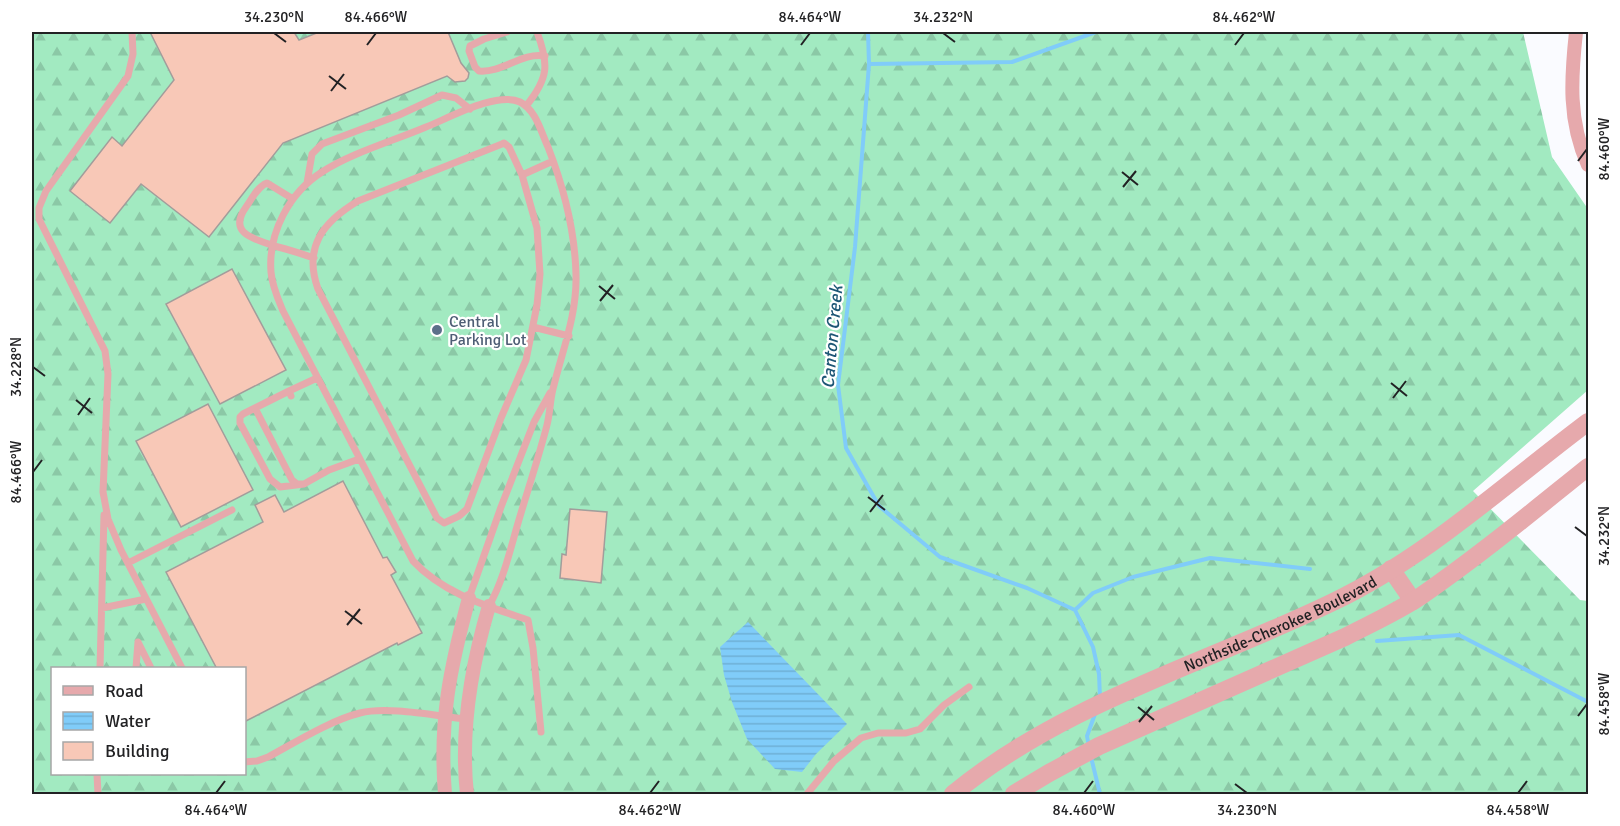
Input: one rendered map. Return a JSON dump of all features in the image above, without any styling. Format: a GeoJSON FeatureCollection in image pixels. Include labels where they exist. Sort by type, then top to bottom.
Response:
{"type":"FeatureCollection","features":[{"type":"Feature","properties":{"kind":"street"},"geometry":{"type":"LineString","coordinates":[[1576,32],[1572,105],[1577,135],[1588,165]]}},
{"type":"Feature","properties":{"kind":"street","name":"Northside-Cherokee Boulevard"},"geometry":{"type":"LineString","coordinates":[[953,795],[1003,757],[1076,716],[1333,602],[1391,569],[1433,542],[1588,423]]}},
{"type":"Feature","properties":{"kind":"street"},"geometry":{"type":"LineString","coordinates":[[1016,793],[1075,758],[1345,637],[1413,601],[1466,563],[1588,467]]}},
{"type":"Feature","properties":{"kind":"street"},"geometry":{"type":"LineString","coordinates":[[1391,569],[1413,601]]}},
{"type":"Feature","properties":{"kind":"street"},"geometry":{"type":"LineString","coordinates":[[445,795],[444,717],[453,658],[469,598]]}},
{"type":"Feature","properties":{"kind":"street"},"geometry":{"type":"LineString","coordinates":[[467,795],[466,719],[473,670],[489,606]]}},
{"type":"Feature","properties":{"kind":"lane"},"geometry":{"type":"LineString","coordinates":[[100,667],[105,505],[103,476],[108,374],[105,351],[39,219],[39,208],[46,191],[128,76],[133,54],[132,32]]}},
{"type":"Feature","properties":{"kind":"lane"},"geometry":{"type":"LineString","coordinates":[[507,32],[470,46],[468,51],[479,71],[495,69],[533,55],[545,56]]}},
{"type":"Feature","properties":{"kind":"lane"},"geometry":{"type":"LineString","coordinates":[[526,106],[543,80],[545,56],[537,32]]}},
{"type":"Feature","properties":{"kind":"lane"},"geometry":{"type":"LineString","coordinates":[[307,183],[312,154],[322,144],[399,115],[442,95],[456,98],[471,109]]}},
{"type":"Feature","properties":{"kind":"lane"},"geometry":{"type":"LineString","coordinates":[[489,606],[495,596],[512,547],[541,448],[553,389],[569,336],[576,290],[574,244],[566,201],[553,161],[536,119],[526,106],[518,101],[507,99],[496,99],[340,162],[321,172],[307,183],[284,213],[273,245],[271,272],[275,292],[317,378],[413,561],[438,583],[469,598],[489,606],[528,620],[541,732]]}},
{"type":"Feature","properties":{"kind":"lane"},"geometry":{"type":"LineString","coordinates":[[504,143],[509,147],[522,175],[537,228],[540,274],[533,327],[526,360],[501,418],[467,509],[459,516],[444,523],[437,518],[318,289],[314,279],[314,258],[316,243],[322,230],[339,213],[358,201],[504,143]]}},
{"type":"Feature","properties":{"kind":"lane"},"geometry":{"type":"LineString","coordinates":[[522,175],[553,161]]}},
{"type":"Feature","properties":{"kind":"lane"},"geometry":{"type":"LineString","coordinates":[[293,199],[267,183],[261,186],[240,216],[241,228],[254,240],[314,258]]}},
{"type":"Feature","properties":{"kind":"lane"},"geometry":{"type":"LineString","coordinates":[[533,327],[569,336]]}},
{"type":"Feature","properties":{"kind":"lane"},"geometry":{"type":"LineString","coordinates":[[317,378],[243,414],[240,417],[240,423],[270,479],[280,487],[304,484],[329,470],[359,459]]}},
{"type":"Feature","properties":{"kind":"lane"},"geometry":{"type":"LineString","coordinates":[[469,598],[534,422],[553,389]]}},
{"type":"Feature","properties":{"kind":"lane"},"geometry":{"type":"LineString","coordinates":[[255,408],[292,480],[304,484]]}},
{"type":"Feature","properties":{"kind":"lane"},"geometry":{"type":"LineString","coordinates":[[105,505],[110,526],[181,667]]}},
{"type":"Feature","properties":{"kind":"lane"},"geometry":{"type":"LineString","coordinates":[[128,563],[232,510]]}},
{"type":"Feature","properties":{"kind":"lane"},"geometry":{"type":"LineString","coordinates":[[102,608],[146,599]]}},
{"type":"Feature","properties":{"kind":"lane"},"geometry":{"type":"LineString","coordinates":[[136,667],[138,642],[150,667]]}},
{"type":"Feature","properties":{"kind":"lane"},"geometry":{"type":"LineString","coordinates":[[807,795],[834,761],[861,738],[878,733],[906,733],[920,729],[944,705],[969,687]]}},
{"type":"Feature","properties":{"kind":"lane"},"geometry":{"type":"LineString","coordinates":[[246,762],[267,757],[359,713],[387,711],[466,719]]}},
{"type":"Feature","properties":{"kind":"lane"},"geometry":{"type":"LineString","coordinates":[[98,775],[98,795]]}},
{"type":"Feature","properties":{"kind":"green space"},"geometry":{"type":"Polygon","coordinates":[[[32,32],[1523,32],[1552,157],[1588,209],[1588,390],[1473,491],[1580,600],[1588,601],[1588,794],[32,794],[32,32]]]}},
{"type":"Feature","properties":{"kind":"water"},"geometry":{"type":"Polygon","coordinates":[[[748,622],[847,724],[816,754],[802,772],[775,769],[747,739],[732,702],[724,675],[720,647],[748,622]]]}},
{"type":"Feature","properties":{"kind":"building"},"geometry":{"type":"Polygon","coordinates":[[[150,32],[294,32],[299,40],[319,32],[448,32],[461,63],[469,73],[465,81],[455,82],[447,76],[283,143],[209,237],[141,184],[110,223],[70,191],[112,137],[122,146],[174,80],[150,32]]]}},
{"type":"Feature","properties":{"kind":"building"},"geometry":{"type":"Polygon","coordinates":[[[232,269],[286,370],[220,404],[166,304],[232,269]]]}},
{"type":"Feature","properties":{"kind":"building"},"geometry":{"type":"Polygon","coordinates":[[[208,404],[253,490],[181,527],[136,441],[208,404]]]}},
{"type":"Feature","properties":{"kind":"building"},"geometry":{"type":"Polygon","coordinates":[[[343,481],[383,558],[387,557],[396,572],[391,575],[422,633],[398,645],[397,643],[246,721],[246,667],[216,667],[166,572],[263,522],[255,505],[275,495],[284,512],[343,481]]]}},
{"type":"Feature","properties":{"kind":"building"},"geometry":{"type":"Polygon","coordinates":[[[570,509],[607,512],[601,583],[560,578],[562,554],[566,555],[570,509]]]}},
{"type":"Feature","properties":{"kind":"waterway","name":"Canton Creek"},"geometry":{"type":"LineString","coordinates":[[868,32],[869,64],[855,247],[838,385],[846,448],[879,506],[940,557],[1027,588],[1075,610],[1093,647],[1099,674],[1100,698]]}},
{"type":"Feature","properties":{"kind":"waterway"},"geometry":{"type":"LineString","coordinates":[[869,64],[1012,62],[1096,32]]}},
{"type":"Feature","properties":{"kind":"waterway"},"geometry":{"type":"LineString","coordinates":[[1075,610],[1093,593],[1133,577],[1210,558],[1310,569]]}},
{"type":"Feature","properties":{"kind":"waterway"},"geometry":{"type":"LineString","coordinates":[[1377,641],[1459,635],[1588,702]]}},
{"type":"Feature","properties":{"kind":"waterway","name":"Canton Creek"},"geometry":{"type":"LineString","coordinates":[[1089,747],[1087,736],[1095,714]]}},
{"type":"Feature","properties":{"kind":"waterway","name":"Canton Creek"},"geometry":{"type":"LineString","coordinates":[[1091,757],[1100,794]]}},
{"type":"Feature","properties":{"kind":"place","name":"Central Parking Lot"},"geometry":{"type":"Point","coordinates":[437,330]}}]}
